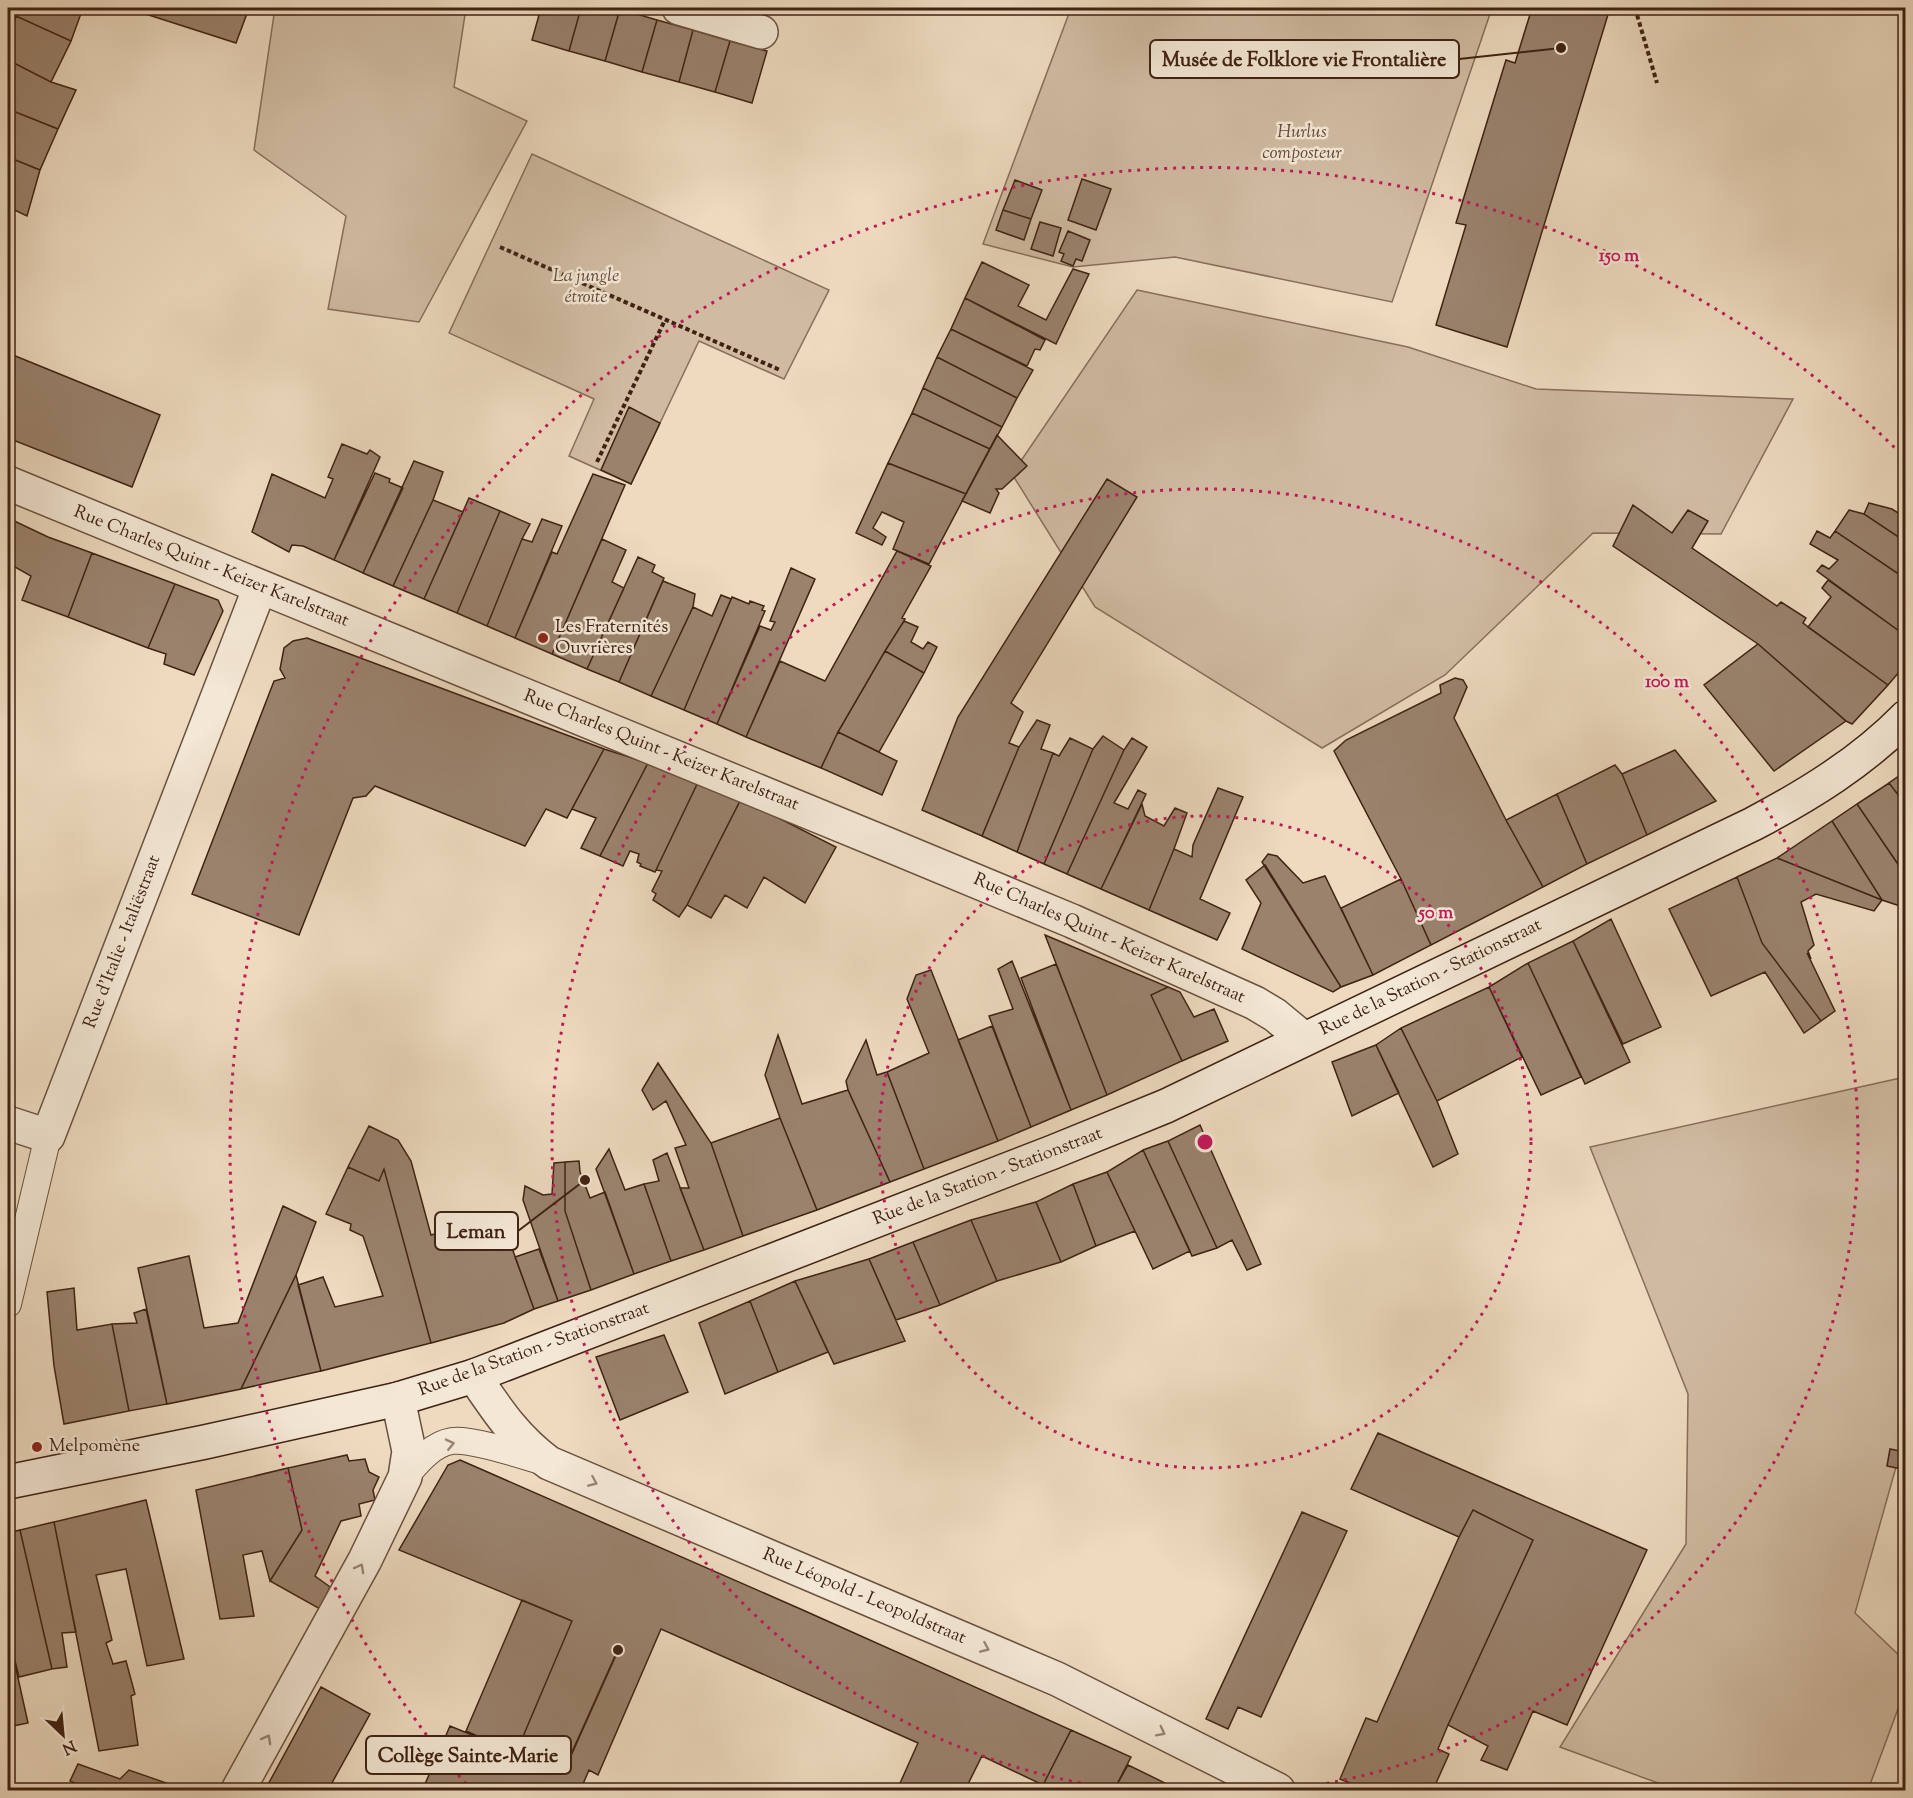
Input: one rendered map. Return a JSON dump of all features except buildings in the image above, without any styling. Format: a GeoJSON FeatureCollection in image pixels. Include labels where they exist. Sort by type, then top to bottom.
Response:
{"type":"FeatureCollection","features":[{"type":"Feature","properties":{"kind":"street"},"geometry":{"type":"LineString","coordinates":[[679,8],[760,32]]}},
{"type":"Feature","properties":{"kind":"street","name":"Rue Charles Quint - Keizer Karelstraat"},"geometry":{"type":"LineString","coordinates":[[8,483],[1072,921],[1255,1003],[1275,1015],[1304,1039]]}},
{"type":"Feature","properties":{"kind":"street","name":"Rue d'Italie - Italiëstraat"},"geometry":{"type":"LineString","coordinates":[[48,1136],[260,587]]}},
{"type":"Feature","properties":{"kind":"street","name":"Rue de la Station - Stationstraat"},"geometry":{"type":"LineString","coordinates":[[8,1482],[205,1442],[398,1399],[474,1376],[1075,1143],[1166,1106],[1779,810],[1829,780],[1890,733],[1905,717]]}},
{"type":"Feature","properties":{"kind":"street"},"geometry":{"type":"LineString","coordinates":[[8,1124],[48,1136]]}},
{"type":"Feature","properties":{"kind":"street","name":"Rue Léopold - Leopoldstraat"},"geometry":{"type":"LineString","coordinates":[[474,1376],[513,1432],[549,1463],[1057,1679],[1278,1791]]}},
{"type":"Feature","properties":{"kind":"street"},"geometry":{"type":"LineString","coordinates":[[238,1791],[365,1560],[405,1478],[409,1451],[398,1399]]}},
{"type":"Feature","properties":{"kind":"lane","name":"Rue d'Italie - Italiëstraat"},"geometry":{"type":"LineString","coordinates":[[8,1304],[48,1136]]}},
{"type":"Feature","properties":{"kind":"lane"},"geometry":{"type":"LineString","coordinates":[[405,1478],[421,1458],[452,1440],[479,1444],[549,1463]]}},
{"type":"Feature","properties":{"kind":"path"},"geometry":{"type":"LineString","coordinates":[[1635,8],[1657,83]]}},
{"type":"Feature","properties":{"kind":"path"},"geometry":{"type":"LineString","coordinates":[[500,247],[780,370]]}},
{"type":"Feature","properties":{"kind":"path"},"geometry":{"type":"LineString","coordinates":[[597,462],[665,320]]}},
{"type":"Feature","properties":{"kind":"green space"},"geometry":{"type":"Polygon","coordinates":[[[275,8],[466,8],[454,87],[527,121],[419,322],[328,309],[346,216],[254,150],[275,8]]]}},
{"type":"Feature","properties":{"kind":"green space","name":"Hurlus composteur"},"geometry":{"type":"Polygon","coordinates":[[[1071,8],[1492,8],[1392,302],[1175,257],[1073,267],[983,244],[1071,8]]]}},
{"type":"Feature","properties":{"kind":"green space","name":"La jungle étroite"},"geometry":{"type":"Polygon","coordinates":[[[532,154],[829,290],[784,379],[699,341],[631,484],[569,456],[594,399],[449,333],[532,154]]]}},
{"type":"Feature","properties":{"kind":"green space"},"geometry":{"type":"Polygon","coordinates":[[[1137,290],[1408,347],[1536,389],[1793,399],[1721,534],[1593,533],[1445,675],[1322,748],[1095,607],[1012,474],[1137,290]]]}},
{"type":"Feature","properties":{"kind":"green space"},"geometry":{"type":"Polygon","coordinates":[[[1905,1077],[1905,1435],[1855,1613],[1905,1661],[1905,1690],[1868,1790],[1677,1790],[1560,1747],[1686,1544],[1688,1394],[1590,1147],[1905,1077]]]}},
{"type":"Feature","properties":{"kind":"place","name":"Musée de Folklore vie Frontalière"},"geometry":{"type":"Point","coordinates":[1561,48]}},
{"type":"Feature","properties":{"kind":"place","name":"Les Fraternités Ouvrières"},"geometry":{"type":"Point","coordinates":[543,638]}},
{"type":"Feature","properties":{"kind":"place","name":"Leman"},"geometry":{"type":"Point","coordinates":[585,1180]}},
{"type":"Feature","properties":{"kind":"place","name":"Melpomène"},"geometry":{"type":"Point","coordinates":[37,1447]}},
{"type":"Feature","properties":{"kind":"place","name":"Collège Sainte-Marie"},"geometry":{"type":"Point","coordinates":[618,1650]}}]}
